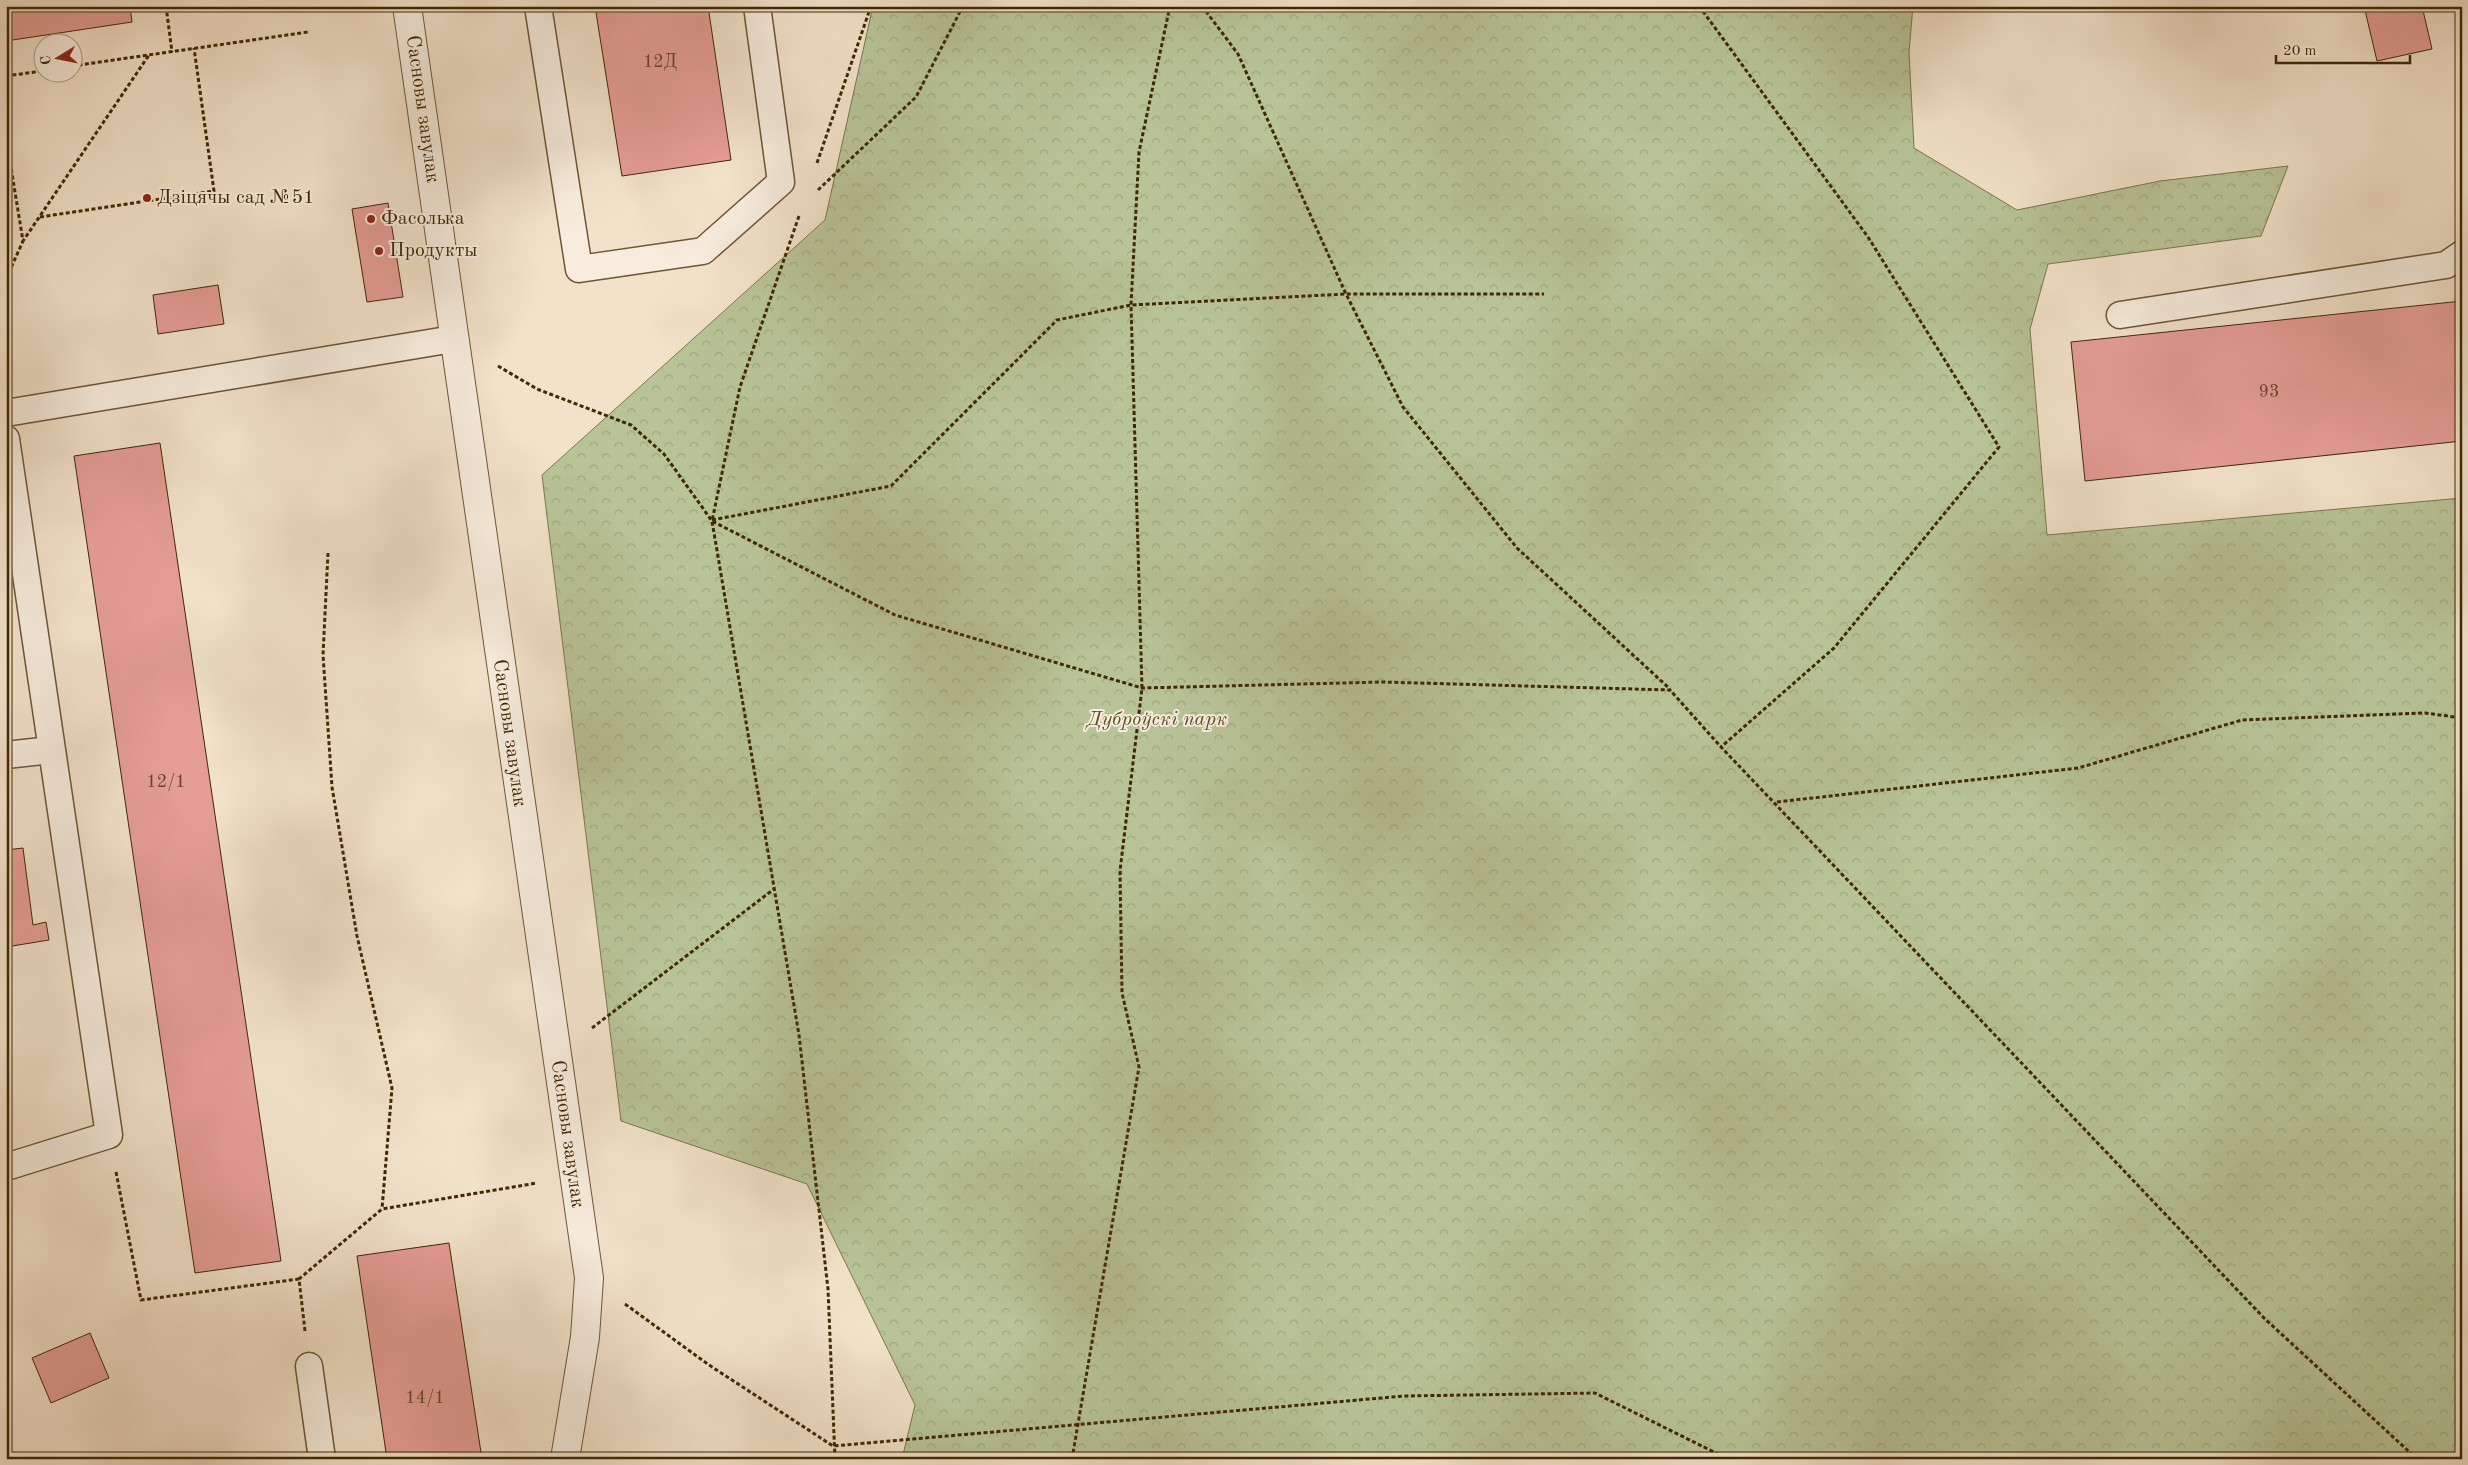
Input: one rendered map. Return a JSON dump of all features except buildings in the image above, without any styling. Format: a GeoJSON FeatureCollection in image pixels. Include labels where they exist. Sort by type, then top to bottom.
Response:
{"type":"FeatureCollection","features":[{"type":"Feature","properties":{"kind":"street","name":"Сасновы завулак"},"geometry":{"type":"LineString","coordinates":[[407,6],[555,1055],[589,1278],[585,1337],[565,1459]]}},
{"type":"Feature","properties":{"kind":"lane"},"geometry":{"type":"LineString","coordinates":[[538,6],[579,269],[703,251],[781,182],[757,6]]}},
{"type":"Feature","properties":{"kind":"lane"},"geometry":{"type":"LineString","coordinates":[[2120,315],[2446,266],[2462,254]]}},
{"type":"Feature","properties":{"kind":"lane"},"geometry":{"type":"LineString","coordinates":[[6,413],[453,340]]}},
{"type":"Feature","properties":{"kind":"lane"},"geometry":{"type":"LineString","coordinates":[[6,439],[109,1135],[6,1167]]}},
{"type":"Feature","properties":{"kind":"lane"},"geometry":{"type":"LineString","coordinates":[[6,755],[52,750]]}},
{"type":"Feature","properties":{"kind":"lane"},"geometry":{"type":"LineString","coordinates":[[309,1366],[322,1459]]}},
{"type":"Feature","properties":{"kind":"path"},"geometry":{"type":"LineString","coordinates":[[166,6],[172,52]]}},
{"type":"Feature","properties":{"kind":"path"},"geometry":{"type":"LineString","coordinates":[[816,166],[871,6]]}},
{"type":"Feature","properties":{"kind":"path"},"geometry":{"type":"LineString","coordinates":[[811,197],[916,98],[963,6]]}},
{"type":"Feature","properties":{"kind":"path"},"geometry":{"type":"LineString","coordinates":[[1072,1459],[1139,1067],[1122,993],[1120,871],[1142,688],[1131,305],[1139,152],[1170,6]]}},
{"type":"Feature","properties":{"kind":"path"},"geometry":{"type":"LineString","coordinates":[[1202,6],[1238,54],[1346,294],[1403,408],[1517,548],[1670,690],[1721,747],[1776,802],[2264,1318],[2417,1459]]}},
{"type":"Feature","properties":{"kind":"path"},"geometry":{"type":"LineString","coordinates":[[1699,6],[1868,237],[1999,447],[1834,648],[1721,747]]}},
{"type":"Feature","properties":{"kind":"path"},"geometry":{"type":"LineString","coordinates":[[82,65],[308,32]]}},
{"type":"Feature","properties":{"kind":"path"},"geometry":{"type":"LineString","coordinates":[[40,216],[214,191],[194,48]]}},
{"type":"Feature","properties":{"kind":"path"},"geometry":{"type":"LineString","coordinates":[[6,280],[23,241],[149,55]]}},
{"type":"Feature","properties":{"kind":"path"},"geometry":{"type":"LineString","coordinates":[[6,76],[32,72]]}},
{"type":"Feature","properties":{"kind":"path"},"geometry":{"type":"LineString","coordinates":[[6,137],[23,241]]}},
{"type":"Feature","properties":{"kind":"path"},"geometry":{"type":"LineString","coordinates":[[800,213],[740,387],[712,520],[800,1035],[828,1289],[835,1459]]}},
{"type":"Feature","properties":{"kind":"path"},"geometry":{"type":"LineString","coordinates":[[712,520],[890,486],[1058,320],[1131,305],[1346,294],[1544,294]]}},
{"type":"Feature","properties":{"kind":"path"},"geometry":{"type":"LineString","coordinates":[[453,340],[537,389],[631,425],[664,454],[712,520],[895,614],[1142,688],[1382,682],[1670,690]]}},
{"type":"Feature","properties":{"kind":"path"},"geometry":{"type":"LineString","coordinates":[[328,553],[323,655],[332,788],[357,936],[392,1088],[382,1209]]}},
{"type":"Feature","properties":{"kind":"path"},"geometry":{"type":"LineString","coordinates":[[1776,802],[2078,768],[2242,720],[2425,713],[2462,718]]}},
{"type":"Feature","properties":{"kind":"path"},"geometry":{"type":"LineString","coordinates":[[555,1055],[774,889]]}},
{"type":"Feature","properties":{"kind":"path"},"geometry":{"type":"LineString","coordinates":[[109,1135],[141,1300],[298,1279],[382,1209],[541,1182]]}},
{"type":"Feature","properties":{"kind":"path"},"geometry":{"type":"LineString","coordinates":[[589,1278],[709,1365],[833,1446],[1404,1396],[1595,1393],[1728,1459]]}},
{"type":"Feature","properties":{"kind":"path"},"geometry":{"type":"LineString","coordinates":[[298,1279],[309,1366]]}},
{"type":"Feature","properties":{"kind":"green space","name":"Дуброўскі парк"},"geometry":{"type":"Polygon","coordinates":[[[873,6],[1913,6],[1909,52],[1914,148],[2017,210],[2160,181],[2288,166],[2261,236],[2048,264],[2030,329],[2047,535],[2462,498],[2462,1459],[902,1459],[915,1405],[807,1184],[621,1121],[542,475],[825,220],[873,6]]]}},
{"type":"Feature","properties":{"kind":"place","name":"Дзіцячы сад №51"},"geometry":{"type":"Point","coordinates":[147,198]}},
{"type":"Feature","properties":{"kind":"place","name":"Фасолька"},"geometry":{"type":"Point","coordinates":[371,219]}},
{"type":"Feature","properties":{"kind":"place","name":"Продукты"},"geometry":{"type":"Point","coordinates":[379,251]}}]}
